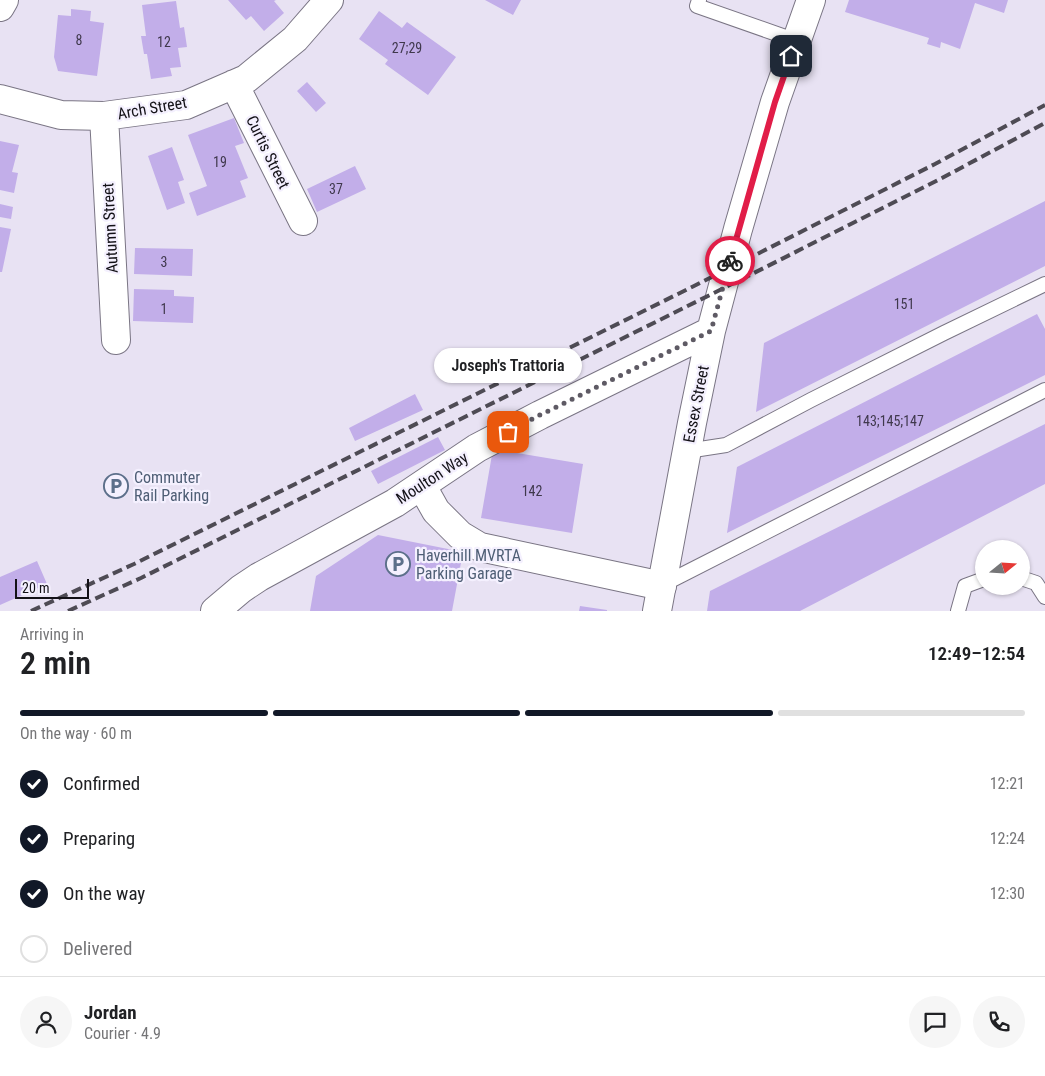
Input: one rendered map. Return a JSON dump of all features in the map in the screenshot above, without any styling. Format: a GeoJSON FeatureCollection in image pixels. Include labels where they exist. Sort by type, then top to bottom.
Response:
{"type":"FeatureCollection","features":[{"type":"Feature","properties":{"kind":"main road"},"geometry":{"type":"LineString","coordinates":[[0,7],[4,0]]}},
{"type":"Feature","properties":{"kind":"main road","name":"Arch Street"},"geometry":{"type":"LineString","coordinates":[[0,99],[61,115],[104,116],[186,105],[246,79],[295,39],[329,0]]}},
{"type":"Feature","properties":{"kind":"main road","name":"Essex Street"},"geometry":{"type":"LineString","coordinates":[[659,598],[711,331],[775,102],[811,0]]}},
{"type":"Feature","properties":{"kind":"main road","name":"Curtis Street"},"geometry":{"type":"LineString","coordinates":[[234,84],[303,221]]}},
{"type":"Feature","properties":{"kind":"main road","name":"Autumn Street"},"geometry":{"type":"LineString","coordinates":[[104,116],[116,340]]}},
{"type":"Feature","properties":{"kind":"main road","name":"Moulton Way"},"geometry":{"type":"LineString","coordinates":[[214,611],[259,577],[395,503],[477,448],[711,331]]}},
{"type":"Feature","properties":{"kind":"main road"},"geometry":{"type":"LineString","coordinates":[[422,486],[436,511],[460,534],[480,546],[659,598]]}},
{"type":"Feature","properties":{"kind":"lane"},"geometry":{"type":"LineString","coordinates":[[699,0],[698,6],[797,41]]}},
{"type":"Feature","properties":{"kind":"lane"},"geometry":{"type":"LineString","coordinates":[[687,451],[726,445],[811,400],[1045,284]]}},
{"type":"Feature","properties":{"kind":"lane"},"geometry":{"type":"LineString","coordinates":[[659,598],[1045,390]]}},
{"type":"Feature","properties":{"kind":"lane"},"geometry":{"type":"LineString","coordinates":[[958,611],[965,586],[975,582]]}},
{"type":"Feature","properties":{"kind":"lane"},"geometry":{"type":"LineString","coordinates":[[1030,582],[1036,584],[1045,597]]}},
{"type":"Feature","properties":{"kind":"building"},"geometry":{"type":"Polygon","coordinates":[[[228,0],[276,0],[274,1],[284,13],[264,31],[251,16],[246,20],[228,0]]]}},
{"type":"Feature","properties":{"kind":"building"},"geometry":{"type":"Polygon","coordinates":[[[485,0],[521,0],[513,15],[485,0]]]}},
{"type":"Feature","properties":{"kind":"building"},"geometry":{"type":"Polygon","coordinates":[[[849,0],[1008,0],[1004,13],[975,3],[960,49],[941,42],[940,48],[927,44],[929,38],[845,12],[849,0]]]}},
{"type":"Feature","properties":{"kind":"building"},"geometry":{"type":"Polygon","coordinates":[[[176,1],[180,28],[184,27],[187,47],[178,48],[181,67],[170,68],[172,76],[151,79],[147,54],[144,54],[141,36],[146,36],[142,5],[176,1]]]}},
{"type":"Feature","properties":{"kind":"building"},"geometry":{"type":"Polygon","coordinates":[[[71,9],[91,11],[90,21],[104,23],[97,76],[58,71],[54,57],[58,15],[71,16],[71,9]]]}},
{"type":"Feature","properties":{"kind":"building"},"geometry":{"type":"Polygon","coordinates":[[[379,11],[402,28],[407,22],[456,57],[428,95],[385,64],[388,60],[359,39],[379,11]]]}},
{"type":"Feature","properties":{"kind":"building"},"geometry":{"type":"Polygon","coordinates":[[[307,82],[326,103],[316,112],[297,91],[307,82]]]}},
{"type":"Feature","properties":{"kind":"building"},"geometry":{"type":"Polygon","coordinates":[[[234,118],[244,143],[235,146],[248,178],[240,181],[246,197],[197,216],[189,193],[207,186],[188,135],[234,118]]]}},
{"type":"Feature","properties":{"kind":"building"},"geometry":{"type":"Polygon","coordinates":[[[0,141],[19,145],[12,172],[18,173],[14,193],[0,190],[0,141]]]}},
{"type":"Feature","properties":{"kind":"building"},"geometry":{"type":"Polygon","coordinates":[[[172,147],[184,180],[178,182],[185,203],[167,210],[148,156],[172,147]]]}},
{"type":"Feature","properties":{"kind":"building"},"geometry":{"type":"Polygon","coordinates":[[[355,166],[366,189],[317,212],[307,189],[355,166]]]}},
{"type":"Feature","properties":{"kind":"building"},"geometry":{"type":"Polygon","coordinates":[[[1045,201],[1045,266],[756,412],[764,343],[1045,201]]]}},
{"type":"Feature","properties":{"kind":"building"},"geometry":{"type":"Polygon","coordinates":[[[0,204],[13,207],[11,219],[0,217],[0,204]]]}},
{"type":"Feature","properties":{"kind":"building"},"geometry":{"type":"Polygon","coordinates":[[[0,227],[11,229],[2,272],[0,272],[0,227]]]}},
{"type":"Feature","properties":{"kind":"building"},"geometry":{"type":"Polygon","coordinates":[[[135,248],[193,249],[192,276],[134,274],[135,248]]]}},
{"type":"Feature","properties":{"kind":"building"},"geometry":{"type":"Polygon","coordinates":[[[134,289],[174,290],[174,296],[194,297],[193,323],[133,321],[134,289]]]}},
{"type":"Feature","properties":{"kind":"building"},"geometry":{"type":"Polygon","coordinates":[[[1037,314],[1045,329],[1045,375],[727,533],[737,467],[1037,314]]]}},
{"type":"Feature","properties":{"kind":"building"},"geometry":{"type":"Polygon","coordinates":[[[415,394],[423,410],[355,441],[349,428],[415,394]]]}},
{"type":"Feature","properties":{"kind":"building"},"geometry":{"type":"Polygon","coordinates":[[[1045,424],[1045,484],[800,611],[707,611],[710,591],[1045,424]]]}},
{"type":"Feature","properties":{"kind":"building"},"geometry":{"type":"Polygon","coordinates":[[[438,437],[445,450],[378,484],[371,471],[438,437]]]}},
{"type":"Feature","properties":{"kind":"building"},"geometry":{"type":"Polygon","coordinates":[[[493,449],[583,464],[572,533],[481,518],[493,449]]]}},
{"type":"Feature","properties":{"kind":"building","name":"Haverhill MVRTA Parking Garage"},"geometry":{"type":"Polygon","coordinates":[[[378,535],[463,552],[452,611],[310,611],[316,576],[378,535]]]}},
{"type":"Feature","properties":{"kind":"building"},"geometry":{"type":"Polygon","coordinates":[[[37,561],[47,584],[0,605],[0,577],[37,561]]]}},
{"type":"Feature","properties":{"kind":"building"},"geometry":{"type":"Polygon","coordinates":[[[580,606],[607,610],[607,611],[579,611],[580,606]]]}},
{"type":"Feature","properties":{"kind":"railway"},"geometry":{"type":"LineString","coordinates":[[31,611],[134,564],[694,286],[935,164],[1045,105]]}},
{"type":"Feature","properties":{"kind":"railway"},"geometry":{"type":"LineString","coordinates":[[68,611],[141,578],[748,276],[942,178],[1045,123]]}},
{"type":"Feature","properties":{"kind":"way so far"},"geometry":{"type":"LineString","coordinates":[[508,432],[711,331],[730,261]]}},
{"type":"Feature","properties":{"kind":"place","name":"Joseph's Trattoria"},"geometry":{"type":"Point","coordinates":[508,432]}},
{"type":"Feature","properties":{"kind":"place","name":"Commuter Rail Parking"},"geometry":{"type":"Point","coordinates":[116,486]}},
{"type":"Feature","properties":{"kind":"place","name":"Haverhill MVRTA Parking Garage"},"geometry":{"type":"Point","coordinates":[398,564]}},
{"type":"Feature","properties":{"kind":"route"},"geometry":{"type":"LineString","coordinates":[[730,261],[775,102],[791,56]]}}]}
